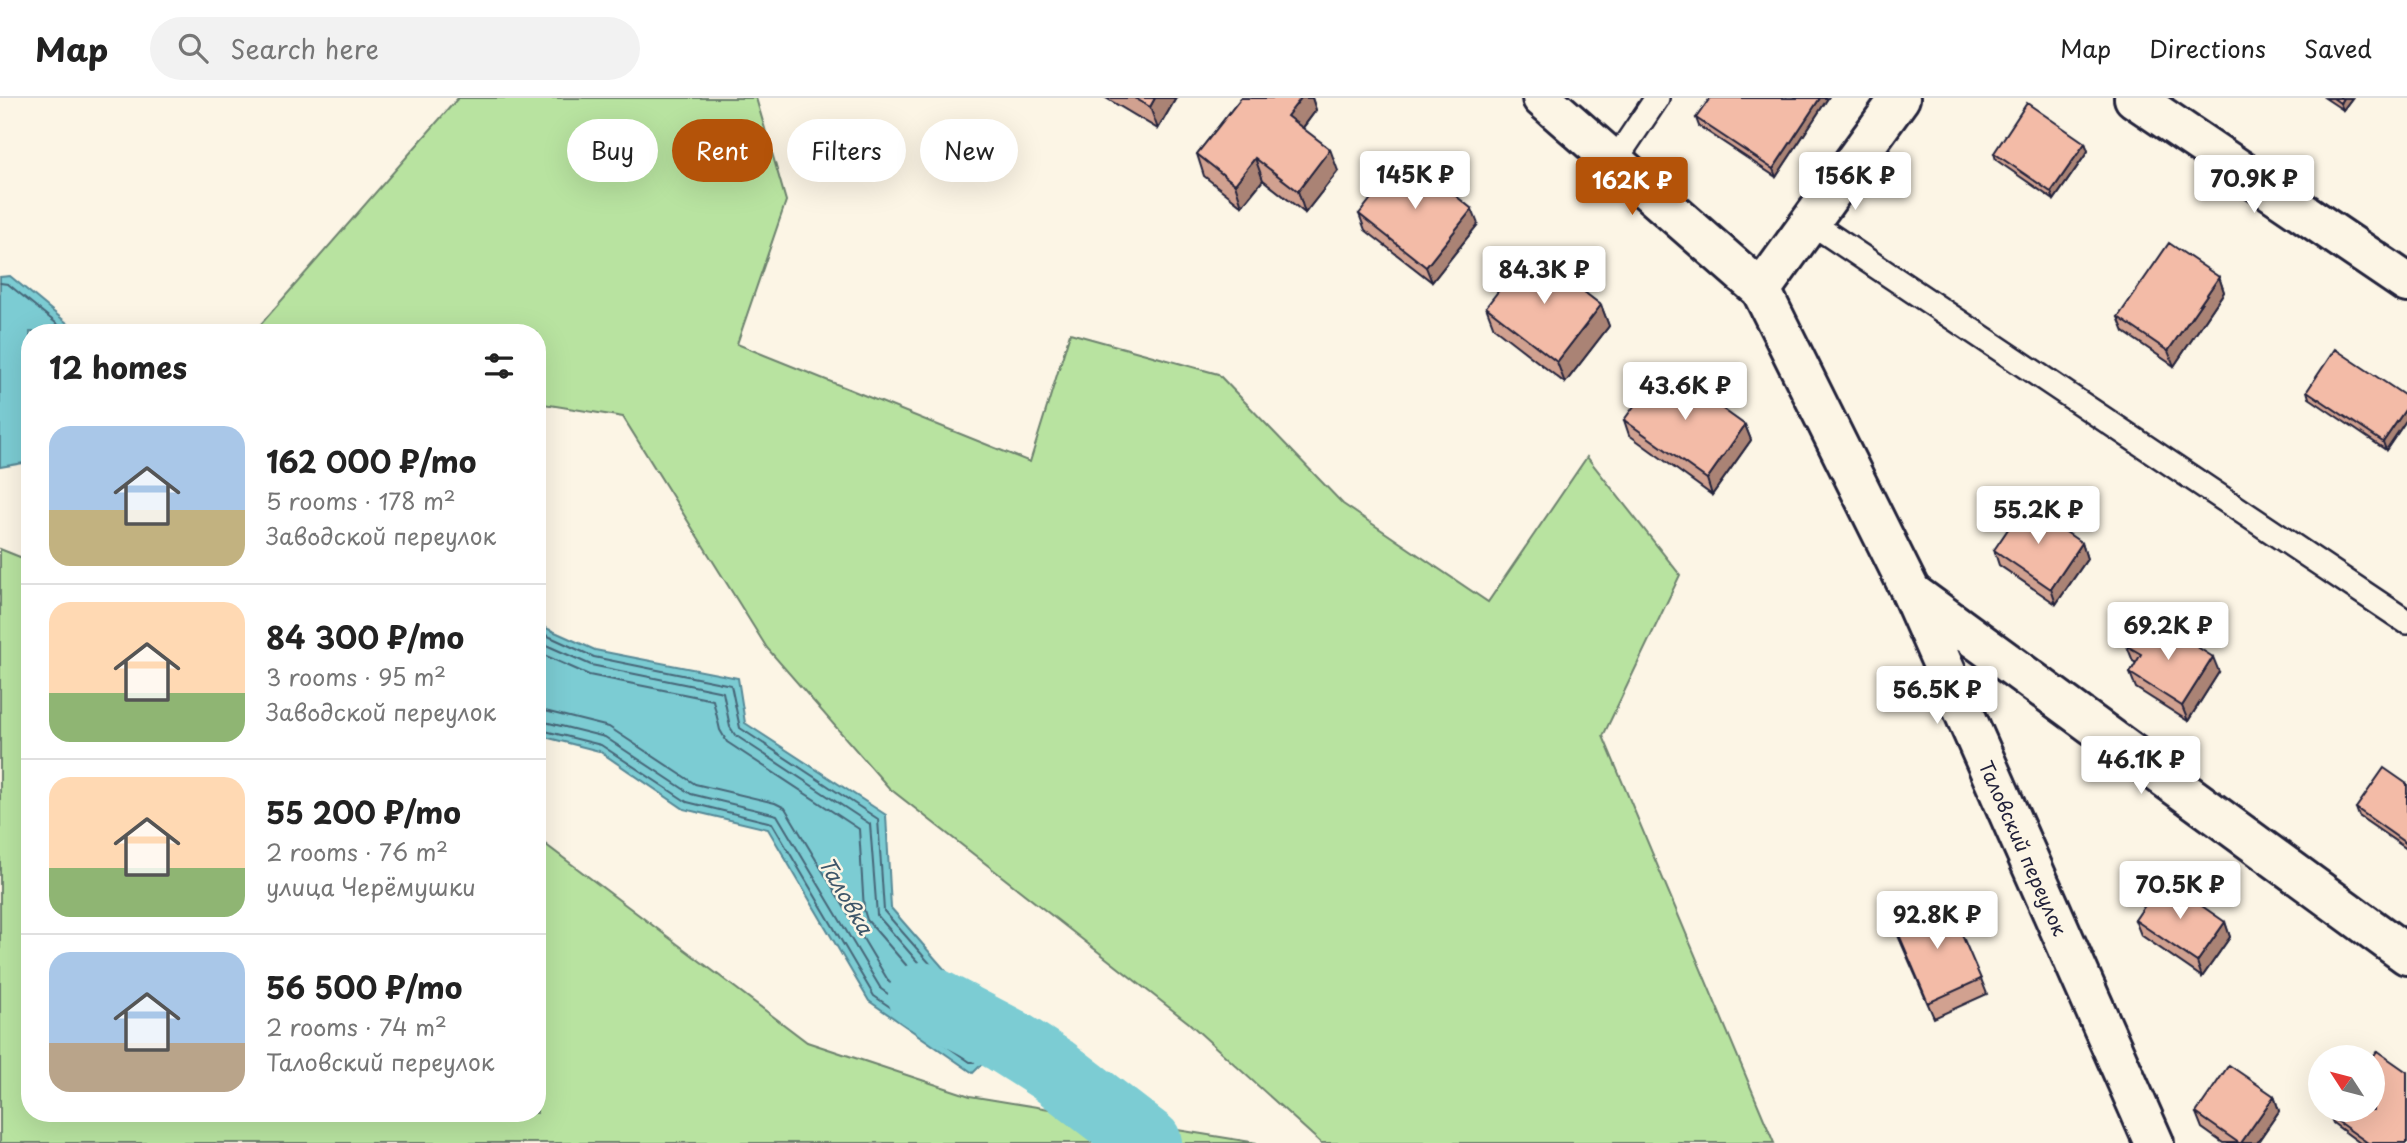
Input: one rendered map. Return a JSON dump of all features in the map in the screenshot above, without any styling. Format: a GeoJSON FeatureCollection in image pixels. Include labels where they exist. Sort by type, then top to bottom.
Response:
{"type":"FeatureCollection","features":[{"type":"Feature","properties":{"kind":"street"},"geometry":{"type":"LineString","coordinates":[[1542,98],[1761,290],[1900,98]]}},
{"type":"Feature","properties":{"kind":"street"},"geometry":{"type":"LineString","coordinates":[[2134,98],[2407,283]]}},
{"type":"Feature","properties":{"kind":"street","name":"Таловский переулок"},"geometry":{"type":"LineString","coordinates":[[1761,290],[1910,590],[2154,1143]]}},
{"type":"Feature","properties":{"kind":"street"},"geometry":{"type":"LineString","coordinates":[[1910,590],[2407,955]]}},
{"type":"Feature","properties":{"kind":"lane"},"geometry":{"type":"LineString","coordinates":[[1615,162],[1657,98]]}},
{"type":"Feature","properties":{"kind":"lane"},"geometry":{"type":"LineString","coordinates":[[1810,222],[2407,622]]}},
{"type":"Feature","properties":{"kind":"green space"},"geometry":{"type":"Polygon","coordinates":[[[458,98],[756,98],[762,119],[672,119],[672,182],[773,182],[773,156],[786,201],[737,344],[1030,462],[1070,333],[1218,374],[1343,504],[1488,602],[1587,457],[1680,575],[1603,736],[1774,1143],[1321,1143],[1189,1023],[889,788],[767,648],[623,417],[546,404],[546,324],[261,324],[458,98]]]}},
{"type":"Feature","properties":{"kind":"green space"},"geometry":{"type":"Polygon","coordinates":[[[0,549],[21,557],[21,1122],[546,1122],[546,845],[807,1042],[970,1096],[1257,1143],[0,1143],[0,549]]]}},
{"type":"Feature","properties":{"kind":"water"},"geometry":{"type":"Polygon","coordinates":[[[10,276],[68,324],[21,324],[21,464],[0,467],[0,277],[10,276]]]}},
{"type":"Feature","properties":{"kind":"water"},"geometry":{"type":"Polygon","coordinates":[[[546,628],[595,650],[738,678],[745,723],[886,815],[891,908],[1006,1040],[973,1073],[869,1001],[768,829],[684,809],[599,751],[546,737],[546,628]]]}},
{"type":"Feature","properties":{"kind":"building"},"geometry":{"type":"Polygon","coordinates":[[[1135,98],[1155,98],[1150,107],[1135,98]]]}},
{"type":"Feature","properties":{"kind":"building"},"geometry":{"type":"Polygon","coordinates":[[[1241,98],[1301,98],[1287,116],[1330,149],[1298,191],[1255,158],[1235,184],[1197,154],[1241,98]]]}},
{"type":"Feature","properties":{"kind":"building"},"geometry":{"type":"Polygon","coordinates":[[[1710,98],[1820,98],[1773,169],[1696,118],[1710,98]]]}},
{"type":"Feature","properties":{"kind":"building"},"geometry":{"type":"Polygon","coordinates":[[[2027,103],[2085,143],[2051,192],[1994,153],[2027,103]]]}},
{"type":"Feature","properties":{"kind":"building"},"geometry":{"type":"Polygon","coordinates":[[[1405,155],[1472,209],[1426,267],[1359,214],[1405,155]]]}},
{"type":"Feature","properties":{"kind":"building"},"geometry":{"type":"Polygon","coordinates":[[[2169,243],[2219,277],[2168,351],[2118,317],[2169,243]]]}},
{"type":"Feature","properties":{"kind":"building"},"geometry":{"type":"Polygon","coordinates":[[[1530,250],[1601,305],[1557,362],[1486,307],[1530,250]]]}},
{"type":"Feature","properties":{"kind":"building"},"geometry":{"type":"Polygon","coordinates":[[[2335,349],[2407,397],[2407,407],[2383,442],[2307,391],[2335,349]]]}},
{"type":"Feature","properties":{"kind":"building"},"geometry":{"type":"Polygon","coordinates":[[[1663,366],[1745,425],[1707,479],[1624,420],[1663,366]]]}},
{"type":"Feature","properties":{"kind":"building"},"geometry":{"type":"Polygon","coordinates":[[[2025,504],[2082,543],[2051,589],[1994,550],[2025,504]]]}},
{"type":"Feature","properties":{"kind":"building"},"geometry":{"type":"Polygon","coordinates":[[[2141,623],[2157,634],[2163,625],[2213,657],[2182,706],[2130,673],[2141,654],[2127,646],[2141,623]]]}},
{"type":"Feature","properties":{"kind":"building"},"geometry":{"type":"Polygon","coordinates":[[[2384,768],[2407,784],[2407,844],[2356,808],[2384,768]]]}},
{"type":"Feature","properties":{"kind":"building"},"geometry":{"type":"Polygon","coordinates":[[[2163,879],[2225,922],[2197,962],[2135,920],[2163,879]]]}},
{"type":"Feature","properties":{"kind":"building"},"geometry":{"type":"Polygon","coordinates":[[[1947,900],[1981,979],[1928,1003],[1894,923],[1947,900]]]}},
{"type":"Feature","properties":{"kind":"building"},"geometry":{"type":"Polygon","coordinates":[[[2385,1057],[2407,1072],[2407,1143],[2368,1143],[2338,1122],[2385,1122],[2385,1057]]]}},
{"type":"Feature","properties":{"kind":"building"},"geometry":{"type":"Polygon","coordinates":[[[2229,1065],[2274,1096],[2241,1143],[2196,1113],[2229,1065]]]}},
{"type":"Feature","properties":{"kind":"waterway","name":"Таловка"},"geometry":{"type":"LineString","coordinates":[[922,996],[1006,1040],[1053,1070],[1148,1143]]}}]}
